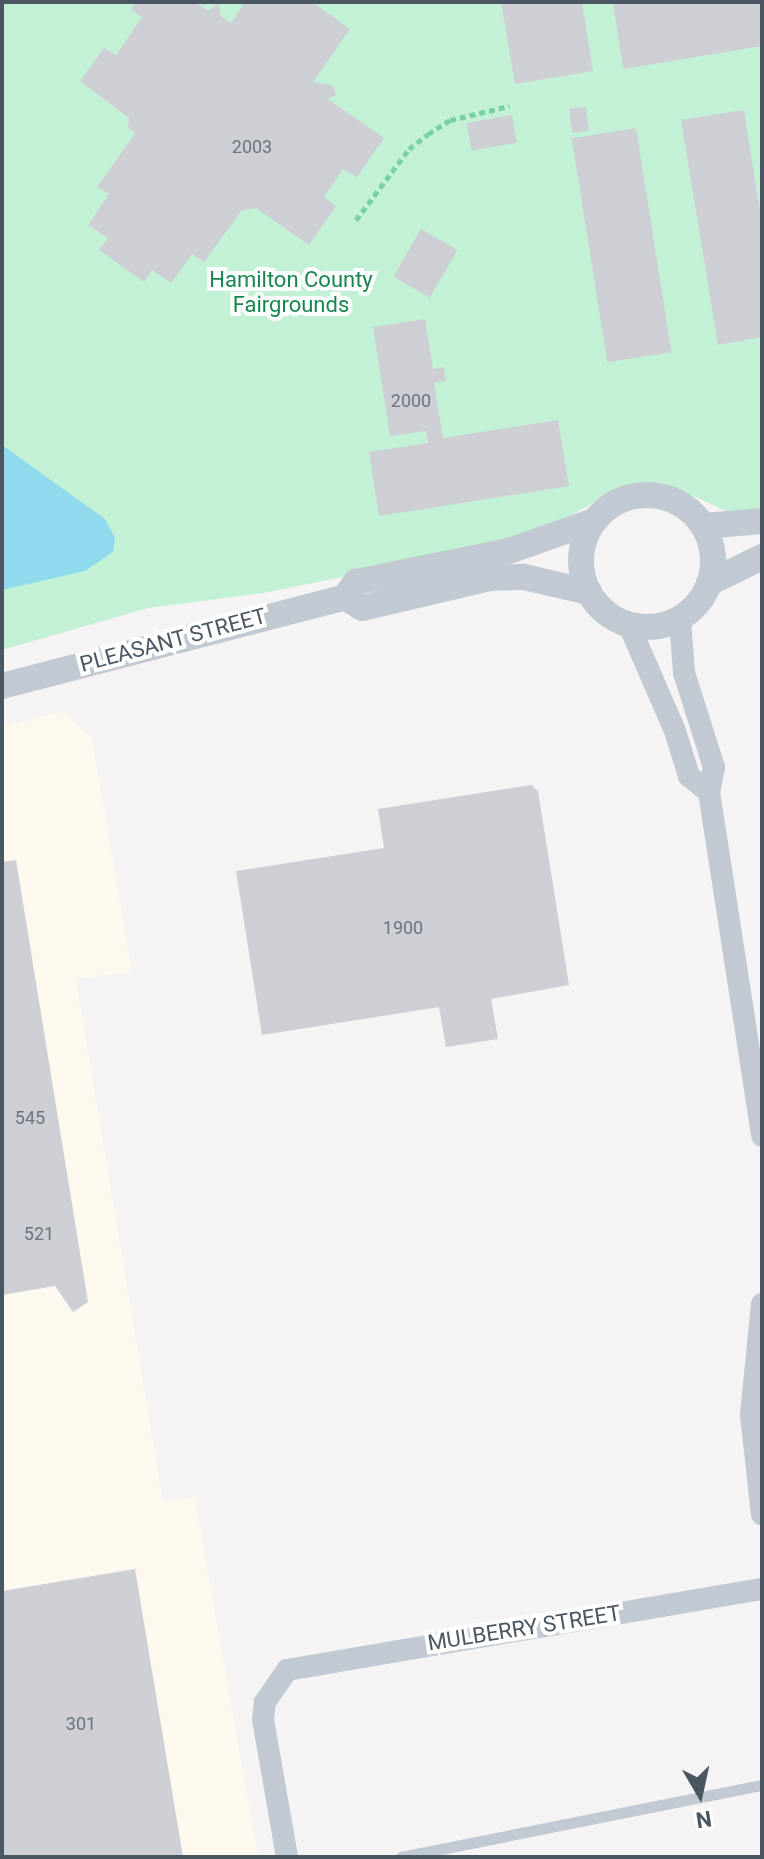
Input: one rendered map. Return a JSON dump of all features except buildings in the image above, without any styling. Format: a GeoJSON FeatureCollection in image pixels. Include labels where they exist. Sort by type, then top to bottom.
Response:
{"type":"FeatureCollection","features":[{"type":"Feature","properties":{"kind":"street"},"geometry":{"type":"LineString","coordinates":[[650,495],[671,499],[703,526],[712,546],[709,583],[696,605],[680,619],[663,625],[629,625],[609,615],[589,592],[581,561],[594,521],[629,498],[650,495]]}},
{"type":"Feature","properties":{"kind":"street","name":"PLEASANT STREET"},"geometry":{"type":"LineString","coordinates":[[2,686],[345,597],[356,582],[509,551],[594,521]]}},
{"type":"Feature","properties":{"kind":"street"},"geometry":{"type":"LineString","coordinates":[[703,526],[762,521]]}},
{"type":"Feature","properties":{"kind":"street"},"geometry":{"type":"LineString","coordinates":[[709,583],[762,557]]}},
{"type":"Feature","properties":{"kind":"street","name":"PLEASANT STREET"},"geometry":{"type":"LineString","coordinates":[[345,597],[362,608],[490,578],[524,577],[589,592]]}},
{"type":"Feature","properties":{"kind":"street"},"geometry":{"type":"LineString","coordinates":[[680,619],[684,673],[714,767],[709,792],[760,1106],[762,1136]]}},
{"type":"Feature","properties":{"kind":"street"},"geometry":{"type":"LineString","coordinates":[[629,625],[675,731],[689,776],[709,792]]}},
{"type":"Feature","properties":{"kind":"street"},"geometry":{"type":"LineString","coordinates":[[762,1304],[751,1415],[762,1514]]}},
{"type":"Feature","properties":{"kind":"street","name":"MULBERRY STREET"},"geometry":{"type":"LineString","coordinates":[[287,1857],[263,1720],[265,1702],[287,1670],[762,1589]]}},
{"type":"Feature","properties":{"kind":"lane"},"geometry":{"type":"LineString","coordinates":[[401,1857],[762,1785]]}},
{"type":"Feature","properties":{"kind":"path"},"geometry":{"type":"LineString","coordinates":[[356,220],[409,149],[428,134],[480,110],[509,106]]}},
{"type":"Feature","properties":{"kind":"shaded area"},"geometry":{"type":"Polygon","coordinates":[[[61,711],[92,739],[132,972],[76,979],[163,1501],[195,1498],[258,1857],[2,1857],[2,727],[61,711]]]}},
{"type":"Feature","properties":{"kind":"green space","name":"Hamilton County Fairgrounds"},"geometry":{"type":"Polygon","coordinates":[[[2,2],[762,2],[762,508],[730,513],[696,497],[645,486],[611,493],[526,540],[263,593],[148,608],[2,650],[2,2]]]}},
{"type":"Feature","properties":{"kind":"water"},"geometry":{"type":"Polygon","coordinates":[[[2,445],[105,519],[115,538],[113,552],[85,571],[2,590],[2,445]]]}}]}
